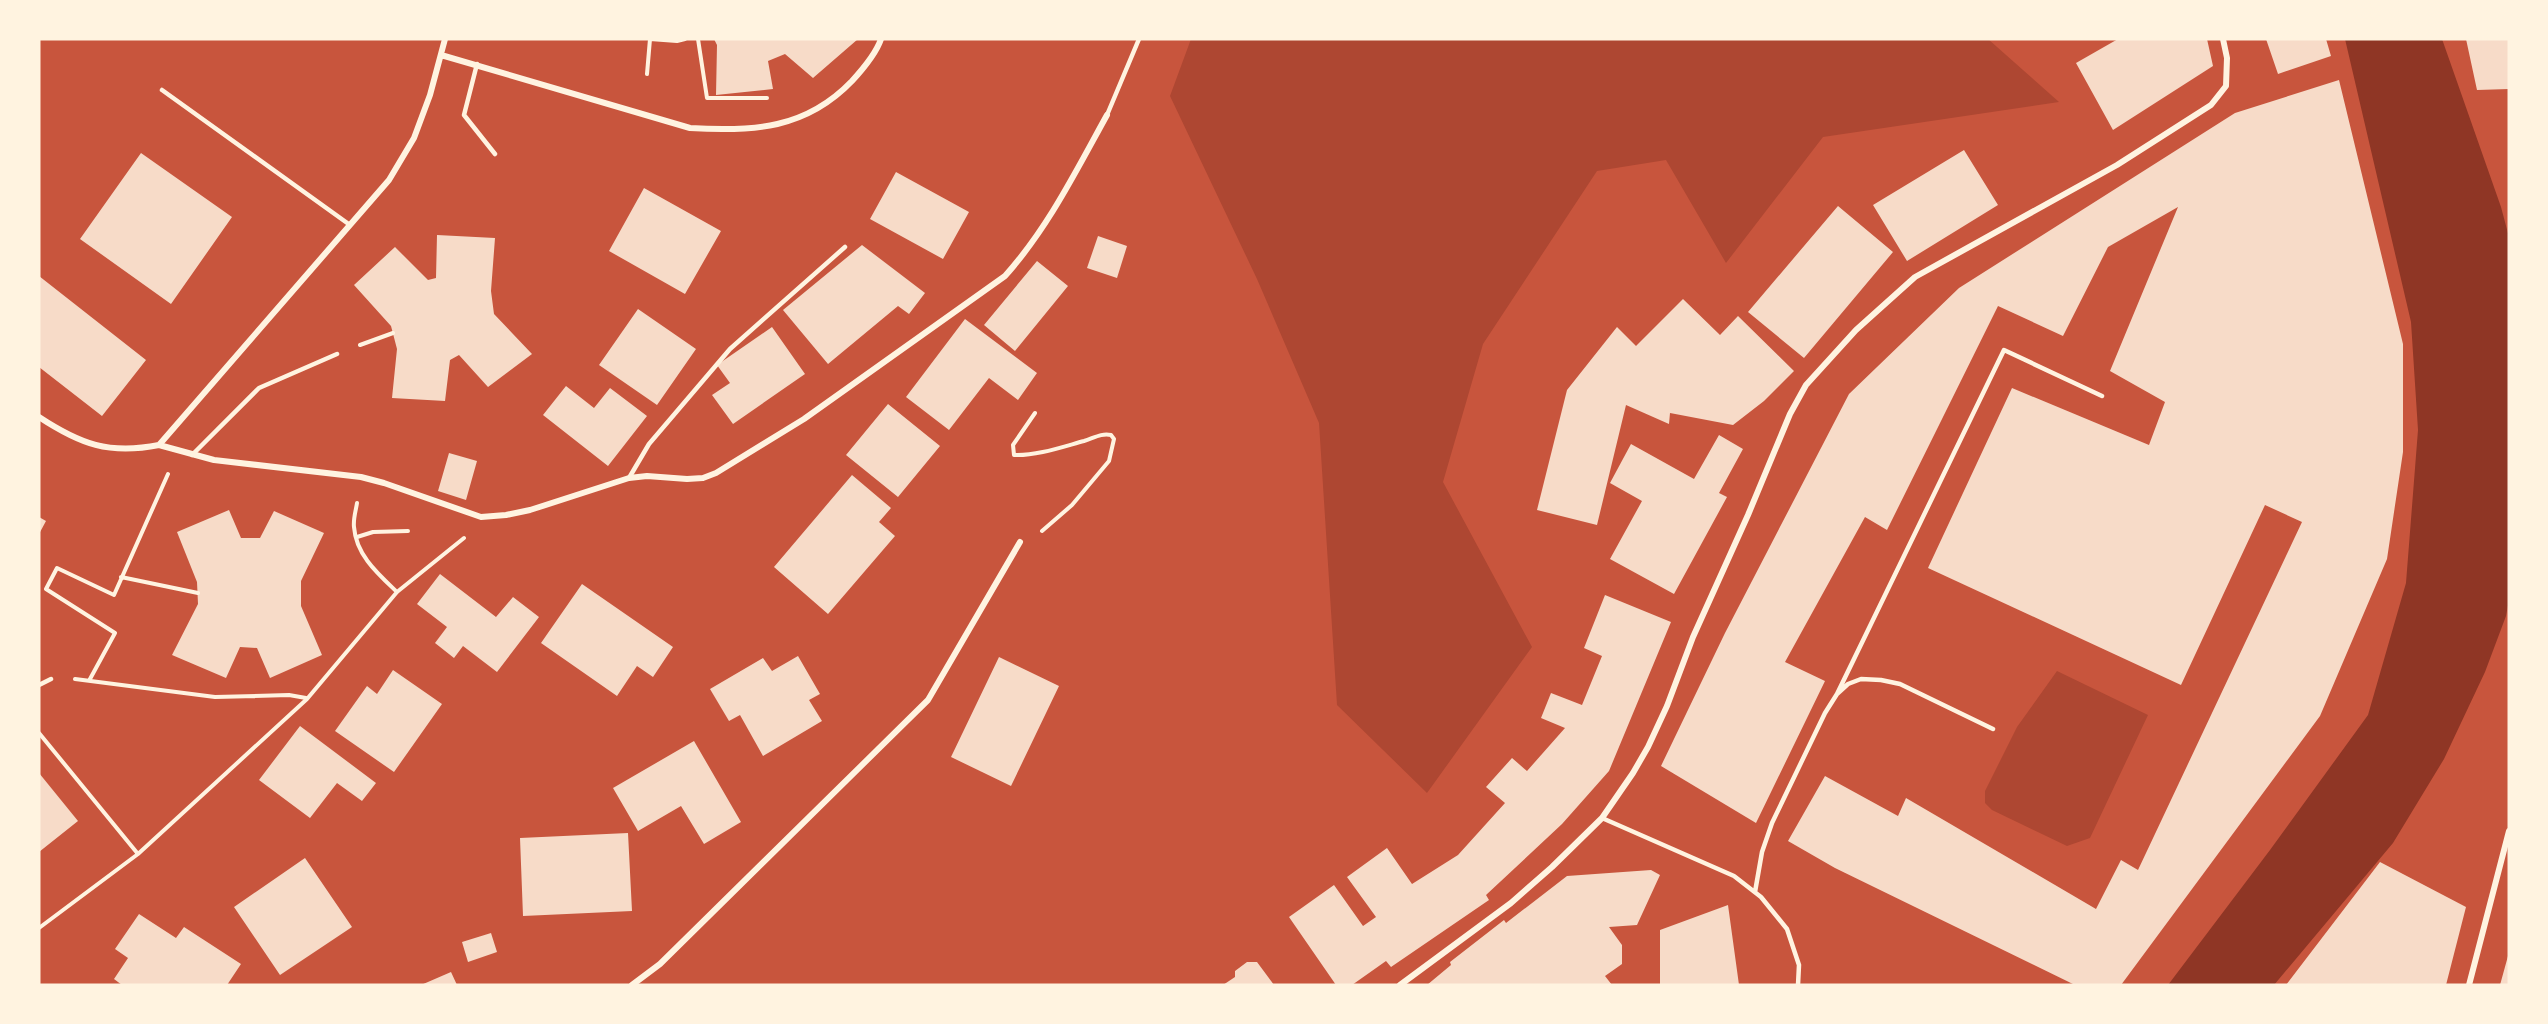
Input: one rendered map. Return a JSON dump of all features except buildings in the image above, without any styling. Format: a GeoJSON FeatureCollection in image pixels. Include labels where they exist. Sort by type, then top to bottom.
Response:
{"type":"FeatureCollection","features":[{"type":"Feature","properties":{"kind":"street"},"geometry":{"type":"LineString","coordinates":[[159,446],[389,180],[414,138],[430,95],[445,39]]}},
{"type":"Feature","properties":{"kind":"street"},"geometry":{"type":"LineString","coordinates":[[441,55],[690,128],[732,130],[784,124],[814,112],[839,94],[861,71],[881,39]]}},
{"type":"Feature","properties":{"kind":"street"},"geometry":{"type":"LineString","coordinates":[[1400,985],[1511,903],[1602,818],[1648,747],[1790,414],[1806,385],[1856,330],[1915,277],[2117,165],[2211,105],[2226,86],[2227,58],[2223,39]]}},
{"type":"Feature","properties":{"kind":"street"},"geometry":{"type":"LineString","coordinates":[[39,417],[67,435],[100,448],[133,450],[159,446],[214,460],[361,477],[481,517],[530,510],[629,478],[647,476],[703,478],[804,419],[1005,276],[1027,252],[1047,223],[1107,115]]}},
{"type":"Feature","properties":{"kind":"street"},"geometry":{"type":"LineString","coordinates":[[632,985],[660,964],[928,700],[1020,542]]}},
{"type":"Feature","properties":{"kind":"street"},"geometry":{"type":"LineString","coordinates":[[2469,985],[2509,831]]}},
{"type":"Feature","properties":{"kind":"lane"},"geometry":{"type":"LineString","coordinates":[[1107,115],[1139,39]]}},
{"type":"Feature","properties":{"kind":"lane"},"geometry":{"type":"LineString","coordinates":[[477,64],[464,115],[495,154]]}},
{"type":"Feature","properties":{"kind":"lane"},"geometry":{"type":"LineString","coordinates":[[162,90],[350,225]]}},
{"type":"Feature","properties":{"kind":"lane"},"geometry":{"type":"LineString","coordinates":[[629,478],[649,444],[730,348],[845,247]]}},
{"type":"Feature","properties":{"kind":"lane"},"geometry":{"type":"LineString","coordinates":[[1755,892],[1760,860],[1772,823],[1825,714],[1838,694],[2004,350],[2102,396]]}},
{"type":"Feature","properties":{"kind":"lane"},"geometry":{"type":"LineString","coordinates":[[192,455],[259,388],[337,354]]}},
{"type":"Feature","properties":{"kind":"lane"},"geometry":{"type":"LineString","coordinates":[[39,685],[51,679]]}},
{"type":"Feature","properties":{"kind":"lane"},"geometry":{"type":"LineString","coordinates":[[1838,694],[1848,684],[1861,679],[1900,684],[1993,729]]}},
{"type":"Feature","properties":{"kind":"lane"},"geometry":{"type":"LineString","coordinates":[[1602,818],[1734,876],[1755,892],[1787,929],[1799,965],[1798,985]]}},
{"type":"Feature","properties":{"kind":"path"},"geometry":{"type":"LineString","coordinates":[[647,74],[650,39],[678,41],[686,39]]}},
{"type":"Feature","properties":{"kind":"path"},"geometry":{"type":"LineString","coordinates":[[698,39],[707,98],[779,98],[784,124]]}},
{"type":"Feature","properties":{"kind":"path"},"geometry":{"type":"LineString","coordinates":[[337,354],[393,333]]}},
{"type":"Feature","properties":{"kind":"path"},"geometry":{"type":"LineString","coordinates":[[1020,542],[1043,531],[1072,505],[1109,461],[1114,439],[1111,435],[1104,433],[1053,448],[1014,455],[1013,446],[1035,413]]}},
{"type":"Feature","properties":{"kind":"path"},"geometry":{"type":"LineString","coordinates":[[90,679],[115,633],[46,589],[57,568],[114,595],[165,481]]}},
{"type":"Feature","properties":{"kind":"path"},"geometry":{"type":"LineString","coordinates":[[357,502],[354,527],[357,537],[371,568],[397,592]]}},
{"type":"Feature","properties":{"kind":"path"},"geometry":{"type":"LineString","coordinates":[[39,928],[138,854],[307,699],[397,592],[471,532],[481,517]]}},
{"type":"Feature","properties":{"kind":"path"},"geometry":{"type":"LineString","coordinates":[[357,537],[373,532],[408,531]]}},
{"type":"Feature","properties":{"kind":"path"},"geometry":{"type":"LineString","coordinates":[[121,577],[198,593]]}},
{"type":"Feature","properties":{"kind":"path"},"geometry":{"type":"LineString","coordinates":[[101,681],[215,697],[289,695],[307,699]]}},
{"type":"Feature","properties":{"kind":"path"},"geometry":{"type":"LineString","coordinates":[[39,733],[138,854]]}},
{"type":"Feature","properties":{"kind":"shaded area"},"geometry":{"type":"Polygon","coordinates":[[[1191,39],[1988,39],[2059,102],[1823,137],[1726,263],[1666,160],[1597,171],[1483,344],[1443,482],[1532,647],[1427,793],[1337,705],[1319,423],[1257,279],[1170,96],[1191,39]]]}},
{"type":"Feature","properties":{"kind":"shaded area"},"geometry":{"type":"Polygon","coordinates":[[[2345,39],[2442,39],[2501,207],[2509,237],[2509,600],[2506,616],[2485,672],[2444,759],[2393,843],[2274,985],[2168,985],[2368,715],[2406,583],[2418,430],[2411,322],[2345,39]]]}},
{"type":"Feature","properties":{"kind":"shaded area"},"geometry":{"type":"Polygon","coordinates":[[[2057,671],[2148,715],[2090,838],[2067,846],[1992,810],[1985,803],[1985,791],[2017,727],[2057,671]]]}}]}
